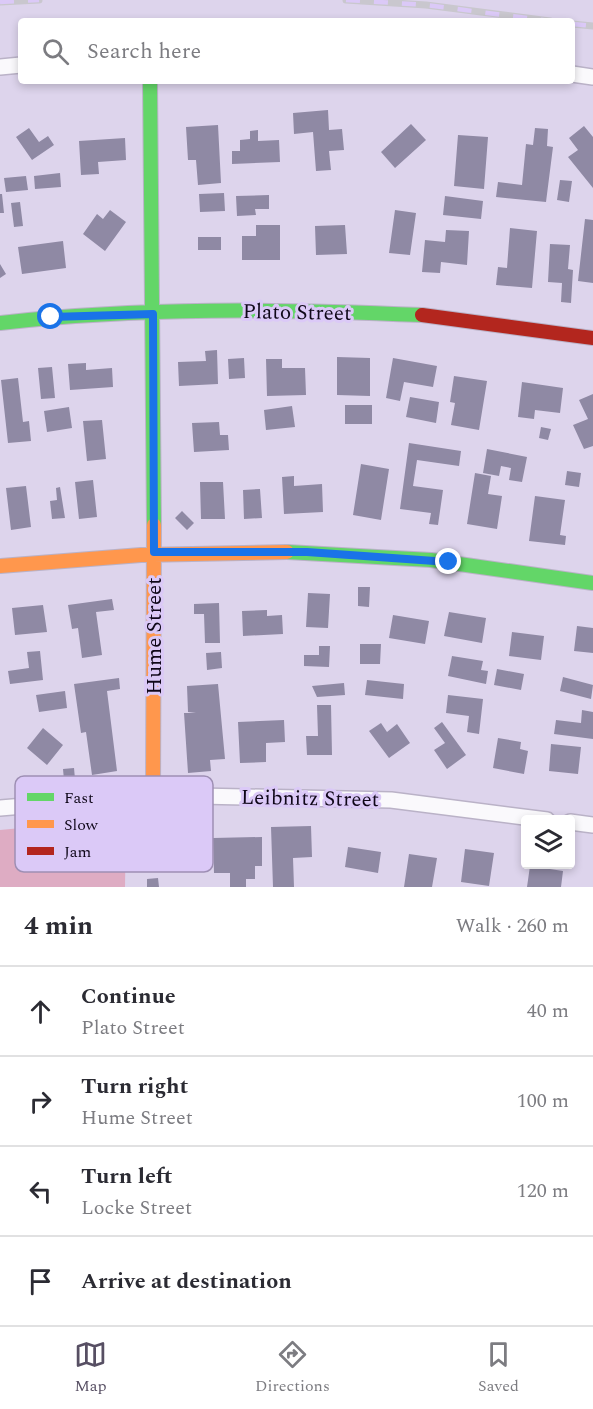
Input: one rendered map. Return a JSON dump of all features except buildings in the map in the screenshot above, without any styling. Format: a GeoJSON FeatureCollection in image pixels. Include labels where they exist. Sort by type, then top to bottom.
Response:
{"type":"FeatureCollection","features":[{"type":"Feature","properties":{"kind":"street"},"geometry":{"type":"LineString","coordinates":[[0,67],[18,65]]}},
{"type":"Feature","properties":{"kind":"street"},"geometry":{"type":"LineString","coordinates":[[575,74],[593,77]]}},
{"type":"Feature","properties":{"kind":"street","name":"Hume Street"},"geometry":{"type":"LineString","coordinates":[[150,84],[153,314],[153,776]]}},
{"type":"Feature","properties":{"kind":"street","name":"Plato Street"},"geometry":{"type":"LineString","coordinates":[[0,323],[51,317],[285,309],[424,315],[593,338]]}},
{"type":"Feature","properties":{"kind":"street"},"geometry":{"type":"LineString","coordinates":[[0,566],[154,552],[307,552],[378,555],[449,562],[593,583]]}},
{"type":"Feature","properties":{"kind":"street","name":"Leibnitz Street"},"geometry":{"type":"LineString","coordinates":[[213,796],[391,800],[521,816]]}},
{"type":"Feature","properties":{"kind":"street","name":"Leibnitz Street"},"geometry":{"type":"LineString","coordinates":[[0,808],[15,807]]}},
{"type":"Feature","properties":{"kind":"street"},"geometry":{"type":"LineString","coordinates":[[575,823],[593,825]]}},
{"type":"Feature","properties":{"kind":"shaded area"},"geometry":{"type":"Polygon","coordinates":[[[15,829],[15,872],[125,872],[125,887],[0,887],[0,830],[15,829]]]}},
{"type":"Feature","properties":{"kind":"railway"},"geometry":{"type":"LineString","coordinates":[[0,2],[39,0]]}},
{"type":"Feature","properties":{"kind":"railway"},"geometry":{"type":"LineString","coordinates":[[346,0],[426,5],[527,18]]}},
{"type":"Feature","properties":{"kind":"railway"},"geometry":{"type":"LineString","coordinates":[[575,24],[593,26]]}},
{"type":"Feature","properties":{"kind":"traffic: fast"},"geometry":{"type":"LineString","coordinates":[[150,84],[154,525]]}},
{"type":"Feature","properties":{"kind":"traffic: fast"},"geometry":{"type":"LineString","coordinates":[[0,323],[158,312],[317,311],[422,315]]}},
{"type":"Feature","properties":{"kind":"traffic: fast"},"geometry":{"type":"LineString","coordinates":[[287,552],[431,560],[593,583]]}},
{"type":"Feature","properties":{"kind":"traffic: slow"},"geometry":{"type":"LineString","coordinates":[[153,776],[154,525]]}},
{"type":"Feature","properties":{"kind":"traffic: slow"},"geometry":{"type":"LineString","coordinates":[[0,566],[141,555],[287,552]]}},
{"type":"Feature","properties":{"kind":"traffic: jam"},"geometry":{"type":"LineString","coordinates":[[422,315],[593,338]]}},
{"type":"Feature","properties":{"kind":"route"},"geometry":{"type":"LineString","coordinates":[[51,317],[153,314],[154,552],[307,552],[378,555],[449,562]]}}]}
